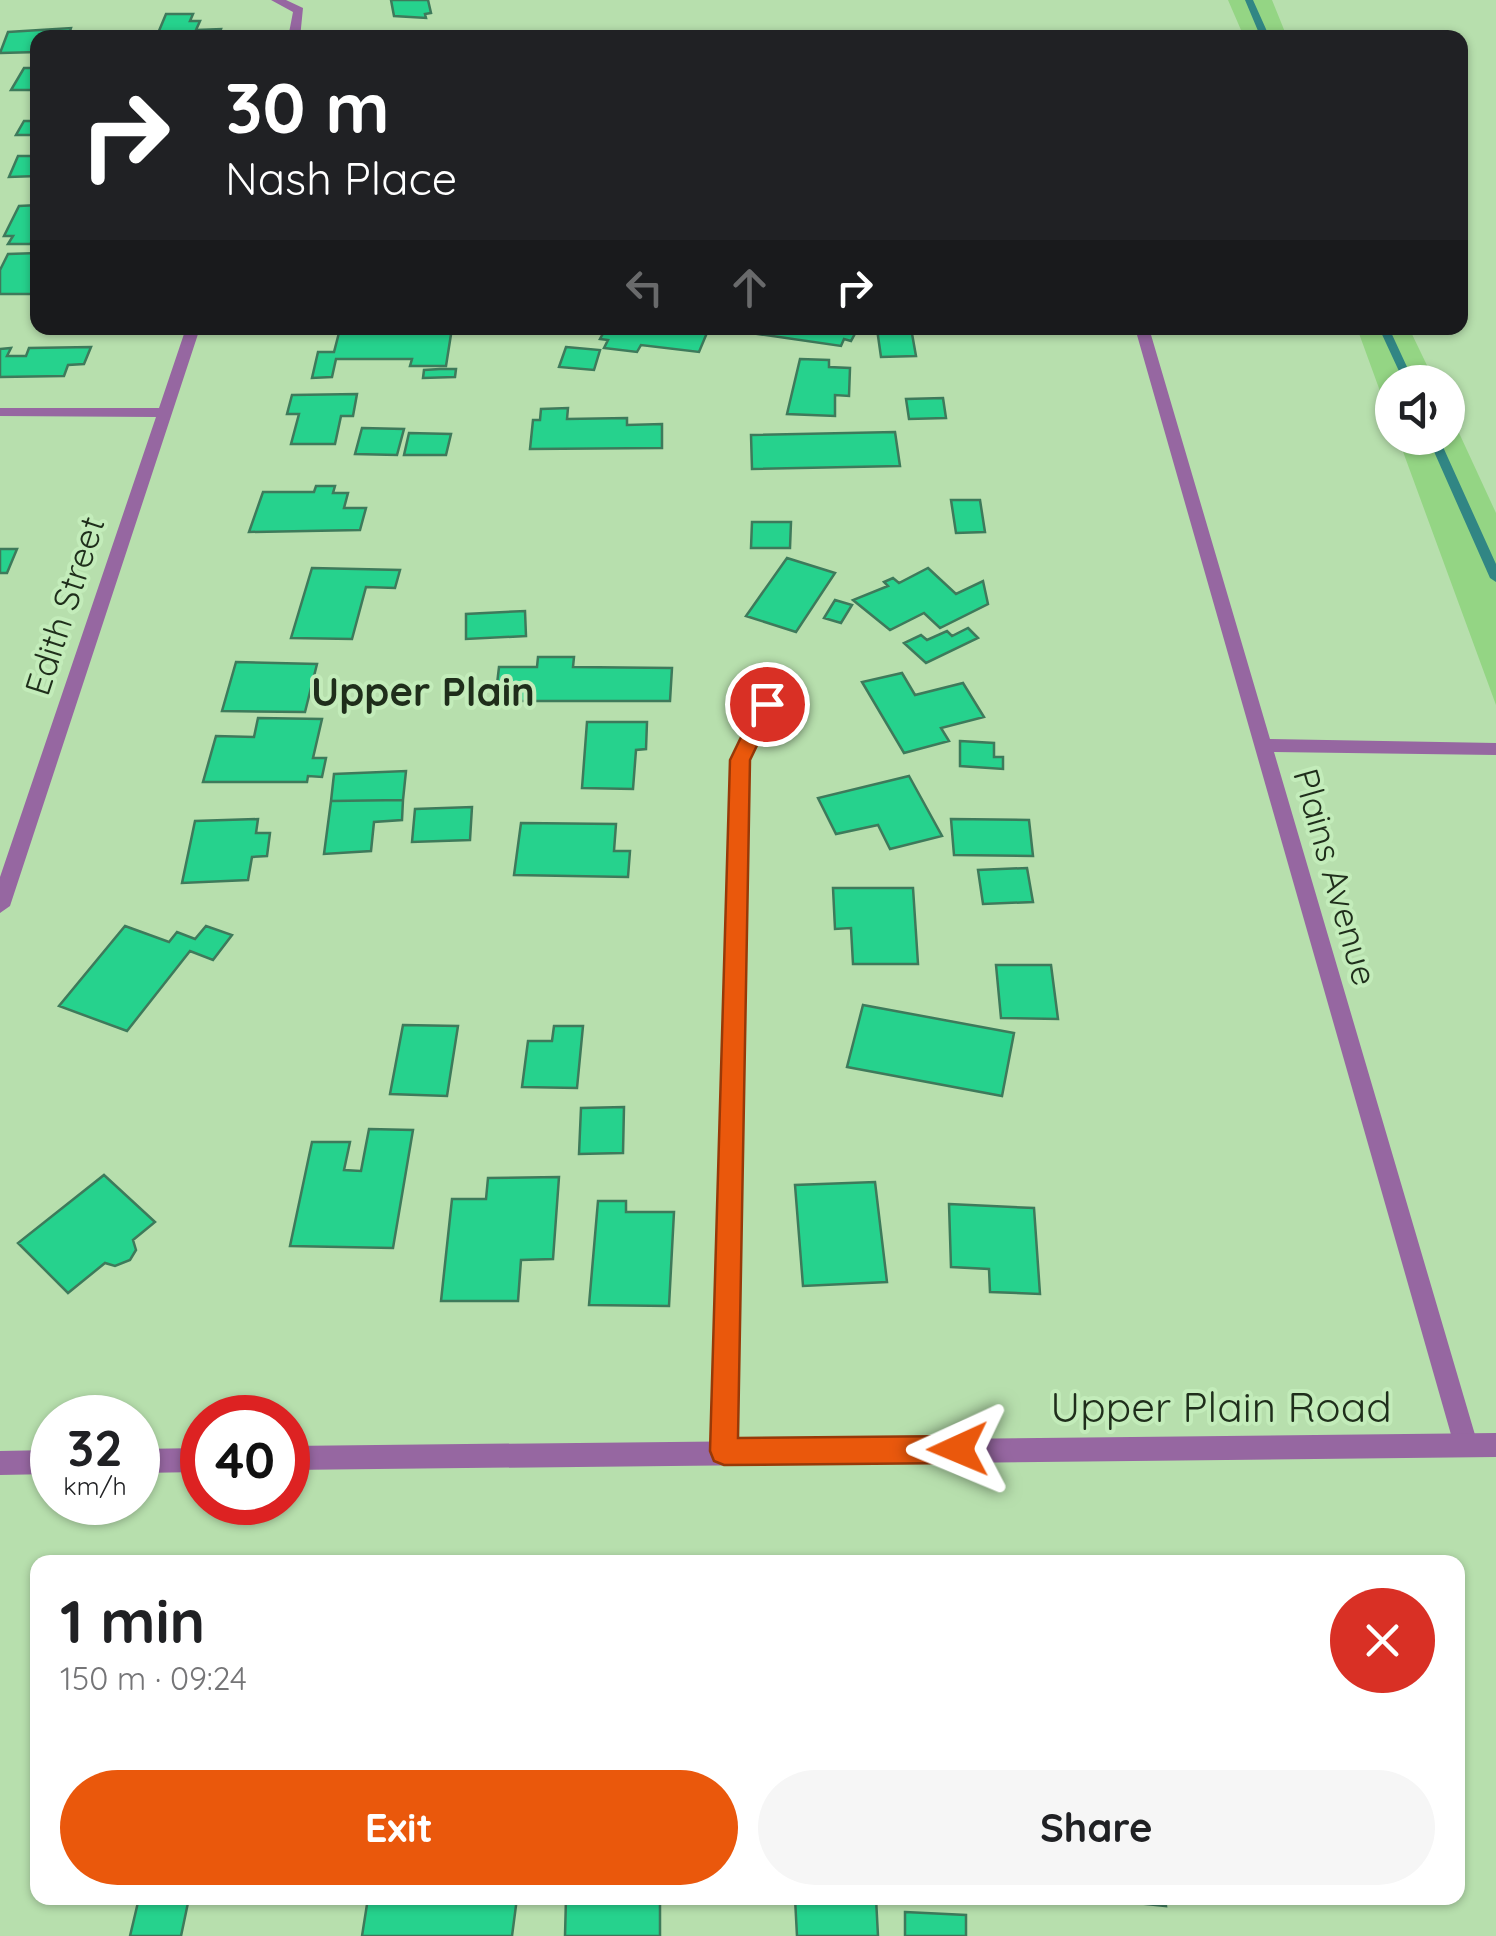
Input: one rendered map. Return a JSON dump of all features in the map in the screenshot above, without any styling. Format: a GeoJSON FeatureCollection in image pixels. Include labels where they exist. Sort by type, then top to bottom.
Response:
{"type":"FeatureCollection","features":[{"type":"Feature","properties":{"kind":"street"},"geometry":{"type":"LineString","coordinates":[[280,0],[299,10],[295,30]]}},
{"type":"Feature","properties":{"kind":"street","name":"Edith Street"},"geometry":{"type":"LineString","coordinates":[[0,906],[191,335]]}},
{"type":"Feature","properties":{"kind":"street","name":"Plains Avenue"},"geometry":{"type":"LineString","coordinates":[[1144,335],[1466,1445]]}},
{"type":"Feature","properties":{"kind":"street"},"geometry":{"type":"LineString","coordinates":[[0,412],[164,414]]}},
{"type":"Feature","properties":{"kind":"street"},"geometry":{"type":"LineString","coordinates":[[724,1451],[740,760],[767,704]]}},
{"type":"Feature","properties":{"kind":"street"},"geometry":{"type":"LineString","coordinates":[[1262,745],[1496,749]]}},
{"type":"Feature","properties":{"kind":"street","name":"Upper Plain Road"},"geometry":{"type":"LineString","coordinates":[[310,1458],[1496,1445]]}},
{"type":"Feature","properties":{"kind":"street"},"geometry":{"type":"LineString","coordinates":[[0,1463],[30,1462]]}},
{"type":"Feature","properties":{"kind":"green space"},"geometry":{"type":"Polygon","coordinates":[[[1228,0],[1272,0],[1284,30],[1241,30],[1228,0]]]}},
{"type":"Feature","properties":{"kind":"green space"},"geometry":{"type":"Polygon","coordinates":[[[1360,335],[1412,335],[1427,365],[1375,365],[1375,377],[1360,335]]]}},
{"type":"Feature","properties":{"kind":"green space"},"geometry":{"type":"Polygon","coordinates":[[[1465,446],[1496,513],[1496,705],[1404,455],[1465,455],[1465,446]]]}},
{"type":"Feature","properties":{"kind":"building"},"geometry":{"type":"Polygon","coordinates":[[[391,0],[428,0],[431,13],[425,14],[426,18],[394,16],[391,0]]]}},
{"type":"Feature","properties":{"kind":"building"},"geometry":{"type":"Polygon","coordinates":[[[166,14],[193,14],[190,21],[200,21],[196,30],[159,30],[166,14]]]}},
{"type":"Feature","properties":{"kind":"building"},"geometry":{"type":"Polygon","coordinates":[[[30,31],[30,52],[0,53],[8,32],[30,31]]]}},
{"type":"Feature","properties":{"kind":"building"},"geometry":{"type":"Polygon","coordinates":[[[24,68],[30,68],[30,90],[11,90],[24,68]]]}},
{"type":"Feature","properties":{"kind":"building"},"geometry":{"type":"Polygon","coordinates":[[[24,121],[30,121],[30,135],[16,135],[24,121]]]}},
{"type":"Feature","properties":{"kind":"building"},"geometry":{"type":"Polygon","coordinates":[[[18,156],[30,156],[30,176],[9,177],[18,156]]]}},
{"type":"Feature","properties":{"kind":"building"},"geometry":{"type":"Polygon","coordinates":[[[30,205],[30,244],[8,244],[13,236],[4,236],[19,206],[30,205]]]}},
{"type":"Feature","properties":{"kind":"building"},"geometry":{"type":"Polygon","coordinates":[[[30,253],[30,294],[0,294],[0,270],[8,254],[30,253]]]}},
{"type":"Feature","properties":{"kind":"building"},"geometry":{"type":"Polygon","coordinates":[[[338,335],[451,335],[446,366],[410,366],[412,359],[336,359],[332,377],[312,378],[318,352],[334,352],[338,335]]]}},
{"type":"Feature","properties":{"kind":"building"},"geometry":{"type":"Polygon","coordinates":[[[602,335],[706,335],[699,352],[641,345],[637,352],[604,348],[608,340],[600,339],[602,335]]]}},
{"type":"Feature","properties":{"kind":"building"},"geometry":{"type":"Polygon","coordinates":[[[765,335],[854,335],[851,341],[844,339],[841,346],[765,335]]]}},
{"type":"Feature","properties":{"kind":"building"},"geometry":{"type":"Polygon","coordinates":[[[878,335],[912,335],[916,356],[881,357],[878,335]]]}},
{"type":"Feature","properties":{"kind":"building"},"geometry":{"type":"Polygon","coordinates":[[[91,347],[84,364],[68,365],[64,376],[0,377],[0,349],[11,348],[7,356],[26,356],[29,348],[91,347]]]}},
{"type":"Feature","properties":{"kind":"building"},"geometry":{"type":"Polygon","coordinates":[[[566,347],[600,350],[594,370],[559,367],[566,347]]]}},
{"type":"Feature","properties":{"kind":"building"},"geometry":{"type":"Polygon","coordinates":[[[800,359],[829,360],[829,367],[850,368],[849,396],[835,395],[835,416],[787,414],[800,359]]]}},
{"type":"Feature","properties":{"kind":"building"},"geometry":{"type":"Polygon","coordinates":[[[456,369],[455,377],[423,378],[424,370],[456,369]]]}},
{"type":"Feature","properties":{"kind":"building"},"geometry":{"type":"Polygon","coordinates":[[[357,394],[353,416],[341,416],[335,444],[291,444],[299,414],[287,414],[292,395],[357,394]]]}},
{"type":"Feature","properties":{"kind":"building"},"geometry":{"type":"Polygon","coordinates":[[[943,398],[946,418],[909,419],[906,399],[943,398]]]}},
{"type":"Feature","properties":{"kind":"building"},"geometry":{"type":"Polygon","coordinates":[[[568,408],[567,419],[627,418],[627,425],[662,424],[662,448],[530,449],[533,420],[540,420],[541,409],[568,408]]]}},
{"type":"Feature","properties":{"kind":"building"},"geometry":{"type":"Polygon","coordinates":[[[362,428],[404,429],[397,455],[355,454],[362,428]]]}},
{"type":"Feature","properties":{"kind":"building"},"geometry":{"type":"Polygon","coordinates":[[[895,432],[900,466],[752,469],[751,435],[895,432]]]}},
{"type":"Feature","properties":{"kind":"building"},"geometry":{"type":"Polygon","coordinates":[[[409,433],[451,434],[446,455],[404,455],[409,433]]]}},
{"type":"Feature","properties":{"kind":"building"},"geometry":{"type":"Polygon","coordinates":[[[316,486],[335,486],[333,493],[348,493],[344,508],[366,508],[360,530],[249,532],[263,492],[314,492],[316,486]]]}},
{"type":"Feature","properties":{"kind":"building"},"geometry":{"type":"Polygon","coordinates":[[[951,500],[980,500],[985,532],[956,533],[951,500]]]}},
{"type":"Feature","properties":{"kind":"building"},"geometry":{"type":"Polygon","coordinates":[[[752,522],[791,522],[790,548],[751,548],[752,522]]]}},
{"type":"Feature","properties":{"kind":"building"},"geometry":{"type":"Polygon","coordinates":[[[0,549],[17,549],[7,573],[0,573],[0,549]]]}},
{"type":"Feature","properties":{"kind":"building"},"geometry":{"type":"Polygon","coordinates":[[[787,558],[835,573],[796,632],[746,616],[787,558]]]}},
{"type":"Feature","properties":{"kind":"building"},"geometry":{"type":"Polygon","coordinates":[[[312,568],[400,570],[395,588],[366,587],[352,639],[291,638],[312,568]]]}},
{"type":"Feature","properties":{"kind":"building"},"geometry":{"type":"Polygon","coordinates":[[[928,568],[956,594],[983,581],[988,604],[940,628],[924,613],[890,630],[853,600],[888,586],[884,582],[893,578],[899,583],[928,568]]]}},
{"type":"Feature","properties":{"kind":"building"},"geometry":{"type":"Polygon","coordinates":[[[835,600],[852,605],[841,623],[824,618],[835,600]]]}},
{"type":"Feature","properties":{"kind":"building"},"geometry":{"type":"Polygon","coordinates":[[[525,611],[526,636],[466,639],[466,614],[525,611]]]}},
{"type":"Feature","properties":{"kind":"building"},"geometry":{"type":"Polygon","coordinates":[[[968,628],[978,638],[926,663],[904,643],[921,635],[927,640],[947,631],[952,636],[968,628]]]}},
{"type":"Feature","properties":{"kind":"building"},"geometry":{"type":"Polygon","coordinates":[[[538,657],[574,657],[573,667],[672,668],[670,701],[495,701],[499,667],[537,667],[538,657]]]}},
{"type":"Feature","properties":{"kind":"building"},"geometry":{"type":"Polygon","coordinates":[[[236,662],[317,664],[305,712],[222,711],[236,662]]]}},
{"type":"Feature","properties":{"kind":"building"},"geometry":{"type":"Polygon","coordinates":[[[902,673],[915,695],[963,683],[984,717],[941,728],[949,741],[904,753],[862,682],[902,673]]]}},
{"type":"Feature","properties":{"kind":"building"},"geometry":{"type":"Polygon","coordinates":[[[258,718],[322,719],[313,758],[326,758],[322,777],[308,776],[307,782],[203,782],[216,736],[254,737],[258,718]]]}},
{"type":"Feature","properties":{"kind":"building"},"geometry":{"type":"Polygon","coordinates":[[[587,722],[647,722],[646,749],[636,750],[633,789],[582,788],[587,722]]]}},
{"type":"Feature","properties":{"kind":"building"},"geometry":{"type":"Polygon","coordinates":[[[960,741],[994,743],[994,757],[1003,757],[1003,769],[960,766],[960,741]]]}},
{"type":"Feature","properties":{"kind":"building"},"geometry":{"type":"Polygon","coordinates":[[[406,771],[403,800],[331,801],[334,774],[406,771]]]}},
{"type":"Feature","properties":{"kind":"building"},"geometry":{"type":"Polygon","coordinates":[[[909,776],[942,836],[890,849],[878,825],[836,834],[818,798],[909,776]]]}},
{"type":"Feature","properties":{"kind":"building"},"geometry":{"type":"Polygon","coordinates":[[[403,800],[402,820],[374,822],[371,851],[324,854],[331,801],[403,800]]]}},
{"type":"Feature","properties":{"kind":"building"},"geometry":{"type":"Polygon","coordinates":[[[472,807],[470,840],[412,842],[415,809],[472,807]]]}},
{"type":"Feature","properties":{"kind":"building"},"geometry":{"type":"Polygon","coordinates":[[[258,819],[256,833],[270,833],[267,856],[252,857],[248,880],[182,883],[195,821],[258,819]]]}},
{"type":"Feature","properties":{"kind":"building"},"geometry":{"type":"Polygon","coordinates":[[[951,819],[1029,820],[1033,856],[954,855],[951,819]]]}},
{"type":"Feature","properties":{"kind":"building"},"geometry":{"type":"Polygon","coordinates":[[[521,823],[616,824],[614,851],[630,851],[628,877],[514,875],[521,823]]]}},
{"type":"Feature","properties":{"kind":"building"},"geometry":{"type":"Polygon","coordinates":[[[1027,868],[1033,902],[983,904],[978,870],[1027,868]]]}},
{"type":"Feature","properties":{"kind":"building"},"geometry":{"type":"Polygon","coordinates":[[[833,888],[913,888],[918,964],[853,964],[851,928],[835,929],[833,888]]]}},
{"type":"Feature","properties":{"kind":"building"},"geometry":{"type":"Polygon","coordinates":[[[125,926],[169,942],[177,932],[195,939],[206,926],[232,935],[213,960],[190,951],[127,1031],[59,1006],[125,926]]]}},
{"type":"Feature","properties":{"kind":"building"},"geometry":{"type":"Polygon","coordinates":[[[996,965],[1051,965],[1058,1019],[1001,1018],[996,965]]]}},
{"type":"Feature","properties":{"kind":"building"},"geometry":{"type":"Polygon","coordinates":[[[863,1005],[1014,1033],[1002,1096],[847,1067],[863,1005]]]}},
{"type":"Feature","properties":{"kind":"building"},"geometry":{"type":"Polygon","coordinates":[[[403,1025],[458,1026],[447,1096],[390,1094],[403,1025]]]}},
{"type":"Feature","properties":{"kind":"building"},"geometry":{"type":"Polygon","coordinates":[[[554,1026],[583,1026],[577,1088],[522,1087],[528,1041],[552,1041],[554,1026]]]}},
{"type":"Feature","properties":{"kind":"building"},"geometry":{"type":"Polygon","coordinates":[[[624,1107],[623,1153],[579,1154],[581,1108],[624,1107]]]}},
{"type":"Feature","properties":{"kind":"building"},"geometry":{"type":"Polygon","coordinates":[[[369,1129],[413,1130],[393,1248],[290,1246],[312,1142],[350,1142],[344,1170],[361,1171],[369,1129]]]}},
{"type":"Feature","properties":{"kind":"building"},"geometry":{"type":"Polygon","coordinates":[[[104,1175],[155,1222],[133,1240],[136,1250],[130,1260],[115,1266],[105,1263],[68,1293],[18,1243],[104,1175]]]}},
{"type":"Feature","properties":{"kind":"building"},"geometry":{"type":"Polygon","coordinates":[[[559,1177],[553,1259],[521,1260],[518,1301],[441,1301],[452,1199],[486,1199],[488,1178],[559,1177]]]}},
{"type":"Feature","properties":{"kind":"building"},"geometry":{"type":"Polygon","coordinates":[[[875,1182],[887,1282],[803,1286],[795,1185],[875,1182]]]}},
{"type":"Feature","properties":{"kind":"building"},"geometry":{"type":"Polygon","coordinates":[[[598,1201],[626,1201],[626,1212],[674,1212],[669,1306],[589,1305],[598,1201]]]}},
{"type":"Feature","properties":{"kind":"building"},"geometry":{"type":"Polygon","coordinates":[[[949,1204],[1034,1208],[1040,1294],[990,1292],[989,1269],[951,1267],[949,1204]]]}},
{"type":"Feature","properties":{"kind":"building"},"geometry":{"type":"Polygon","coordinates":[[[137,1905],[188,1905],[181,1936],[130,1936],[137,1905]]]}},
{"type":"Feature","properties":{"kind":"building"},"geometry":{"type":"Polygon","coordinates":[[[367,1905],[516,1905],[512,1936],[362,1936],[367,1905]]]}},
{"type":"Feature","properties":{"kind":"building"},"geometry":{"type":"Polygon","coordinates":[[[566,1905],[660,1905],[660,1936],[565,1936],[566,1905]]]}},
{"type":"Feature","properties":{"kind":"building"},"geometry":{"type":"Polygon","coordinates":[[[795,1905],[876,1905],[878,1936],[797,1936],[795,1905]]]}},
{"type":"Feature","properties":{"kind":"building"},"geometry":{"type":"Polygon","coordinates":[[[905,1912],[966,1915],[966,1936],[905,1936],[905,1912]]]}},
{"type":"Feature","properties":{"kind":"waterway"},"geometry":{"type":"LineString","coordinates":[[1249,0],[1262,30]]}},
{"type":"Feature","properties":{"kind":"waterway"},"geometry":{"type":"LineString","coordinates":[[1387,335],[1401,365]]}},
{"type":"Feature","properties":{"kind":"waterway"},"geometry":{"type":"LineString","coordinates":[[1441,455],[1496,578]]}},
{"type":"Feature","properties":{"kind":"district","name":"Upper Plain"},"geometry":{"type":"Point","coordinates":[423,692]}},
{"type":"Feature","properties":{"kind":"route"},"geometry":{"type":"LineString","coordinates":[[767,704],[740,760],[724,1451],[958,1449]]}}]}
